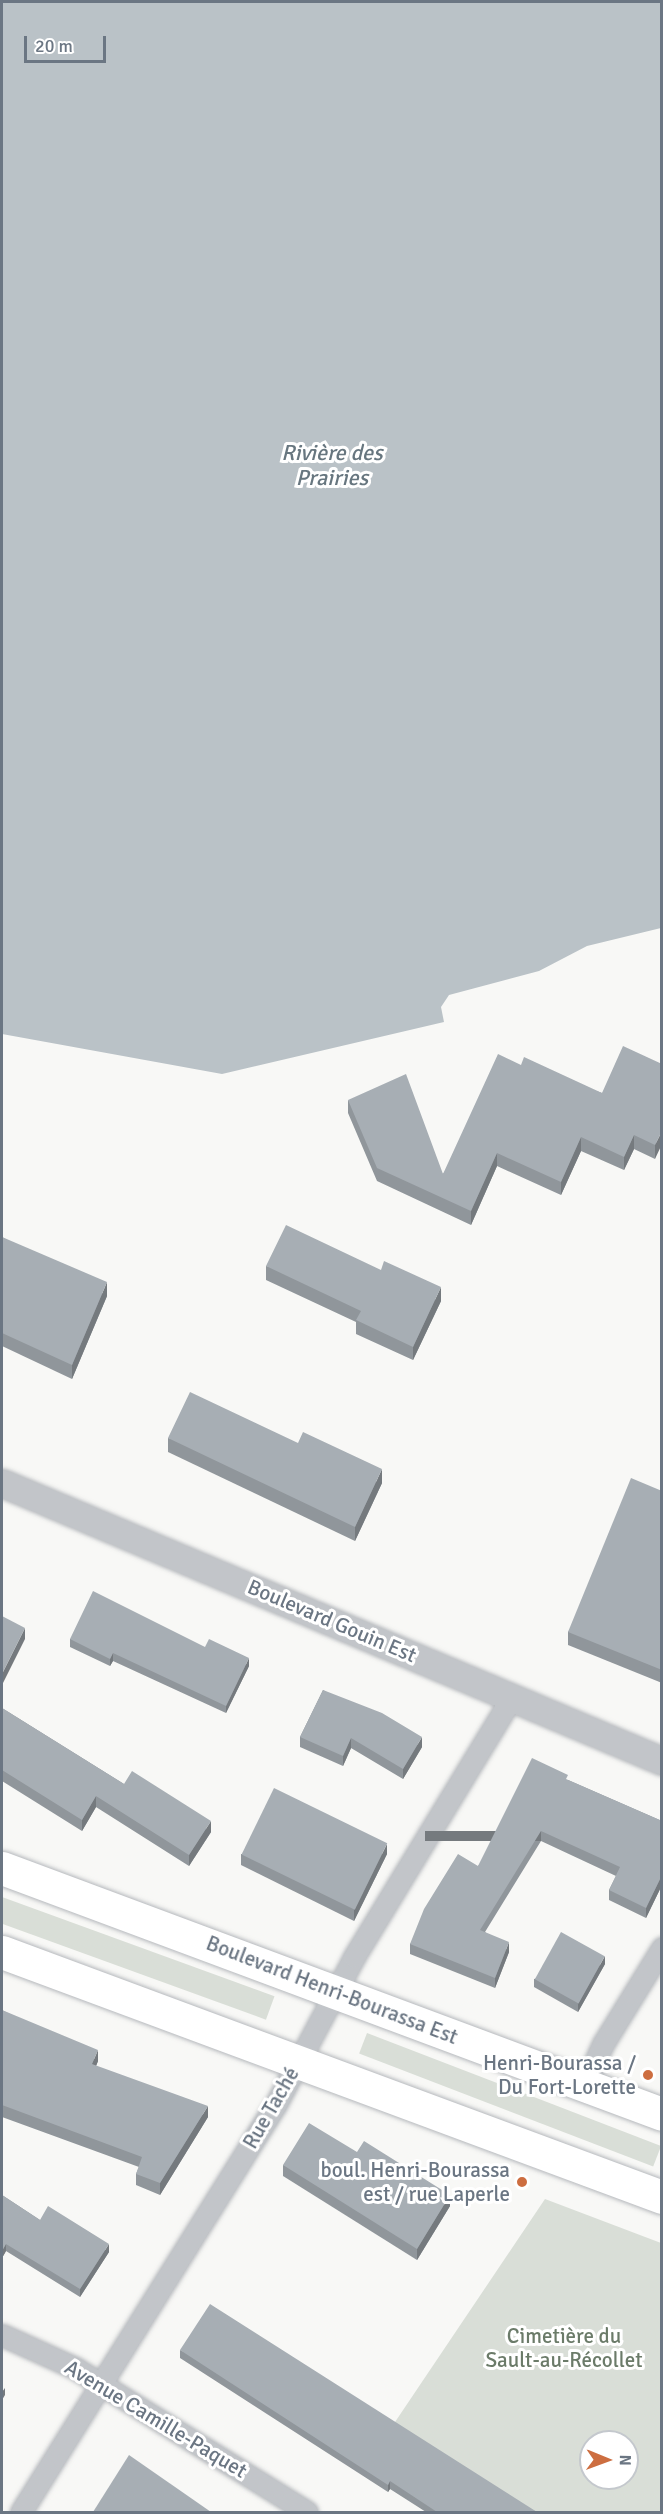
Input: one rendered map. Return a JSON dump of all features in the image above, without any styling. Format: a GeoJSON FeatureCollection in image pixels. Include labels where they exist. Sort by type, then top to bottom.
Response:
{"type":"FeatureCollection","features":[{"type":"Feature","properties":{"kind":"main road","name":"Boulevard Henri-Bourassa Est"},"geometry":{"type":"LineString","coordinates":[[2,1868],[662,2114]]}},
{"type":"Feature","properties":{"kind":"main road"},"geometry":{"type":"LineString","coordinates":[[2,1952],[662,2196]]}},
{"type":"Feature","properties":{"kind":"street","name":"Boulevard Gouin Est"},"geometry":{"type":"LineString","coordinates":[[2,1483],[662,1761]]}},
{"type":"Feature","properties":{"kind":"street","name":"Rue Taché"},"geometry":{"type":"LineString","coordinates":[[21,2512],[102,2384],[299,2060],[335,1992],[512,1697]]}},
{"type":"Feature","properties":{"kind":"street"},"geometry":{"type":"LineString","coordinates":[[584,2086],[603,2044],[662,1948]]}},
{"type":"Feature","properties":{"kind":"street","name":"Avenue Camille-Paquet"},"geometry":{"type":"LineString","coordinates":[[2,2335],[102,2384],[307,2512]]}},
{"type":"Feature","properties":{"kind":"green space"},"geometry":{"type":"Polygon","coordinates":[[[2,1897],[275,1996],[266,2020],[2,1924],[2,1897]]]}},
{"type":"Feature","properties":{"kind":"green space"},"geometry":{"type":"Polygon","coordinates":[[[367,2033],[661,2146],[653,2166],[359,2054],[367,2033]]]}},
{"type":"Feature","properties":{"kind":"green space","name":"Cimetière du Sault-au-Récollet"},"geometry":{"type":"Polygon","coordinates":[[[545,2199],[661,2243],[661,2512],[529,2512],[393,2425],[545,2199]]]}},
{"type":"Feature","properties":{"kind":"water","name":"Rivière des Prairies"},"geometry":{"type":"Polygon","coordinates":[[[2,2],[661,2],[661,928],[587,946],[539,971],[449,995],[441,1007],[444,1022],[222,1074],[2,1034],[2,2]]]}},
{"type":"Feature","properties":{"kind":"building"},"geometry":{"type":"Polygon","coordinates":[[[623,1046],[662,1064],[662,1131],[655,1145],[634,1135],[624,1157],[581,1137],[561,1182],[497,1153],[471,1211],[377,1168],[348,1100],[406,1074],[443,1174],[498,1054],[521,1065],[524,1057],[602,1093],[623,1046]]]}},
{"type":"Feature","properties":{"kind":"building"},"geometry":{"type":"Polygon","coordinates":[[[286,1225],[381,1270],[384,1261],[441,1287],[413,1347],[356,1320],[361,1311],[266,1266],[286,1225]]]}},
{"type":"Feature","properties":{"kind":"building"},"geometry":{"type":"Polygon","coordinates":[[[2,1237],[107,1282],[72,1365],[2,1333],[2,1237]]]}},
{"type":"Feature","properties":{"kind":"building"},"geometry":{"type":"Polygon","coordinates":[[[190,1392],[298,1443],[303,1432],[382,1469],[355,1527],[168,1438],[190,1392]]]}},
{"type":"Feature","properties":{"kind":"building"},"geometry":{"type":"Polygon","coordinates":[[[631,1478],[662,1491],[662,1670],[568,1632],[631,1478]]]}},
{"type":"Feature","properties":{"kind":"building"},"geometry":{"type":"Polygon","coordinates":[[[93,1591],[205,1647],[209,1639],[249,1658],[226,1706],[113,1653],[110,1659],[70,1639],[93,1591]]]}},
{"type":"Feature","properties":{"kind":"building"},"geometry":{"type":"Polygon","coordinates":[[[2,1616],[25,1628],[2,1674],[2,1616]]]}},
{"type":"Feature","properties":{"kind":"building"},"geometry":{"type":"Polygon","coordinates":[[[323,1690],[382,1713],[422,1737],[403,1769],[351,1738],[343,1756],[300,1737],[323,1690]]]}},
{"type":"Feature","properties":{"kind":"building"},"geometry":{"type":"Polygon","coordinates":[[[2,1708],[124,1784],[132,1771],[211,1821],[189,1855],[96,1796],[82,1820],[2,1770],[2,1708]]]}},
{"type":"Feature","properties":{"kind":"building"},"geometry":{"type":"Polygon","coordinates":[[[532,1758],[568,1775],[566,1779],[662,1821],[662,1875],[646,1908],[609,1890],[620,1867],[541,1831],[480,1930],[509,1942],[495,1978],[410,1944],[424,1909],[458,1854],[478,1866],[532,1758]]]}},
{"type":"Feature","properties":{"kind":"building"},"geometry":{"type":"Polygon","coordinates":[[[274,1788],[387,1843],[355,1910],[242,1855],[274,1788]]]}},
{"type":"Feature","properties":{"kind":"building"},"geometry":{"type":"Polygon","coordinates":[[[561,1932],[605,1956],[579,2003],[535,1979],[561,1932]]]}},
{"type":"Feature","properties":{"kind":"building"},"geometry":{"type":"Polygon","coordinates":[[[2,2010],[98,2050],[92,2064],[208,2106],[160,2183],[136,2174],[142,2157],[2,2105],[2,2010]]]}},
{"type":"Feature","properties":{"kind":"building"},"geometry":{"type":"Polygon","coordinates":[[[309,2123],[357,2152],[364,2141],[450,2195],[417,2249],[283,2165],[309,2123]]]}},
{"type":"Feature","properties":{"kind":"building"},"geometry":{"type":"Polygon","coordinates":[[[2,2195],[40,2220],[48,2206],[109,2244],[80,2289],[6,2244],[2,2251],[2,2195]]]}},
{"type":"Feature","properties":{"kind":"building"},"geometry":{"type":"Polygon","coordinates":[[[210,2304],[537,2512],[437,2512],[390,2481],[388,2485],[180,2350],[210,2304]]]}},
{"type":"Feature","properties":{"kind":"building"},"geometry":{"type":"Polygon","coordinates":[[[129,2455],[211,2512],[93,2512],[129,2455]]]}},
{"type":"Feature","properties":{"kind":"place","name":"Henri-Bourassa / Du Fort-Lorette"},"geometry":{"type":"Point","coordinates":[648,2075]}},
{"type":"Feature","properties":{"kind":"place","name":"boul. Henri-Bourassa est / rue Laperle"},"geometry":{"type":"Point","coordinates":[522,2182]}}]}
